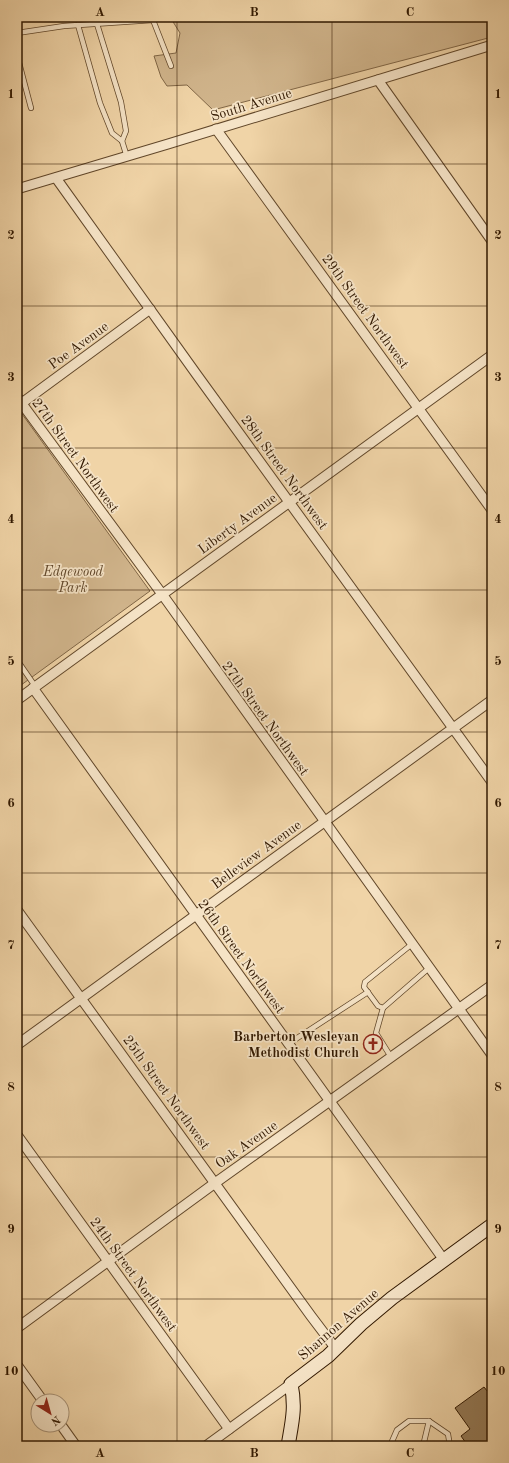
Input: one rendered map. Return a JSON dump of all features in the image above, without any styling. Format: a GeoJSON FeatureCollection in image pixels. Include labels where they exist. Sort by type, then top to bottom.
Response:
{"type":"FeatureCollection","features":[{"type":"Feature","properties":{"kind":"street","name":"South Avenue"},"geometry":{"type":"LineString","coordinates":[[17,190],[492,45]]}},
{"type":"Feature","properties":{"kind":"street"},"geometry":{"type":"LineString","coordinates":[[378,80],[492,241]]}},
{"type":"Feature","properties":{"kind":"street","name":"29th Street Northwest"},"geometry":{"type":"LineString","coordinates":[[216,129],[492,510]]}},
{"type":"Feature","properties":{"kind":"street","name":"28th Street Northwest"},"geometry":{"type":"LineString","coordinates":[[56,178],[289,503],[492,782]]}},
{"type":"Feature","properties":{"kind":"street","name":"Poe Avenue"},"geometry":{"type":"LineString","coordinates":[[19,400],[150,309]]}},
{"type":"Feature","properties":{"kind":"street","name":"Liberty Avenue"},"geometry":{"type":"LineString","coordinates":[[17,700],[492,355]]}},
{"type":"Feature","properties":{"kind":"street","name":"27th Street Northwest"},"geometry":{"type":"LineString","coordinates":[[19,400],[162,594],[492,1055]]}},
{"type":"Feature","properties":{"kind":"street","name":"26th Street Northwest"},"geometry":{"type":"LineString","coordinates":[[34,687],[195,915],[444,1260]]}},
{"type":"Feature","properties":{"kind":"street","name":"Belleview Avenue"},"geometry":{"type":"LineString","coordinates":[[17,1045],[492,700]]}},
{"type":"Feature","properties":{"kind":"street","name":"25th Street Northwest"},"geometry":{"type":"LineString","coordinates":[[17,910],[310,1316],[336,1349]]}},
{"type":"Feature","properties":{"kind":"street","name":"Oak Avenue"},"geometry":{"type":"LineString","coordinates":[[17,1328],[215,1183],[492,985]]}},
{"type":"Feature","properties":{"kind":"street","name":"24th Street Northwest"},"geometry":{"type":"LineString","coordinates":[[17,1135],[229,1429]]}},
{"type":"Feature","properties":{"kind":"street","name":"Shannon Avenue"},"geometry":{"type":"LineString","coordinates":[[206,1446],[315,1367],[361,1324],[392,1298],[492,1224]]}},
{"type":"Feature","properties":{"kind":"street"},"geometry":{"type":"LineString","coordinates":[[17,1366],[37,1393]]}},
{"type":"Feature","properties":{"kind":"street"},"geometry":{"type":"LineString","coordinates":[[288,1446],[294,1409],[291,1384]]}},
{"type":"Feature","properties":{"kind":"street"},"geometry":{"type":"LineString","coordinates":[[67,1433],[76,1446]]}},
{"type":"Feature","properties":{"kind":"lane"},"geometry":{"type":"LineString","coordinates":[[17,32],[64,26],[153,20],[171,66]]}},
{"type":"Feature","properties":{"kind":"lane"},"geometry":{"type":"LineString","coordinates":[[97,24],[121,102],[126,131],[122,141]]}},
{"type":"Feature","properties":{"kind":"lane"},"geometry":{"type":"LineString","coordinates":[[78,25],[100,102],[112,133],[122,141],[127,157]]}},
{"type":"Feature","properties":{"kind":"lane"},"geometry":{"type":"LineString","coordinates":[[17,55],[31,108]]}},
{"type":"Feature","properties":{"kind":"lane"},"geometry":{"type":"LineString","coordinates":[[17,660],[34,687]]}},
{"type":"Feature","properties":{"kind":"lane"},"geometry":{"type":"LineString","coordinates":[[383,1008],[378,1006],[364,987],[365,982],[412,944]]}},
{"type":"Feature","properties":{"kind":"lane"},"geometry":{"type":"LineString","coordinates":[[391,1057],[376,1033],[383,1008],[429,968]]}},
{"type":"Feature","properties":{"kind":"lane"},"geometry":{"type":"LineString","coordinates":[[288,1044],[368,992]]}},
{"type":"Feature","properties":{"kind":"lane"},"geometry":{"type":"LineString","coordinates":[[390,1446],[397,1430],[409,1421],[429,1421],[448,1434],[450,1446]]}},
{"type":"Feature","properties":{"kind":"lane"},"geometry":{"type":"LineString","coordinates":[[422,1446],[429,1421]]}},
{"type":"Feature","properties":{"kind":"path"},"geometry":{"type":"LineString","coordinates":[[488,1241],[492,1246]]}},
{"type":"Feature","properties":{"kind":"green space"},"geometry":{"type":"Polygon","coordinates":[[[170,17],[492,17],[492,37],[213,110],[187,85],[167,86],[161,77],[154,56],[176,53],[180,33],[170,17]]]}},
{"type":"Feature","properties":{"kind":"green space","name":"Edgewood Park"},"geometry":{"type":"Polygon","coordinates":[[[17,407],[150,591],[17,688],[17,407]]]}},
{"type":"Feature","properties":{"kind":"building"},"geometry":{"type":"Polygon","coordinates":[[[484,1387],[492,1397],[492,1446],[468,1446],[461,1436],[470,1429],[455,1408],[484,1387]]]}},
{"type":"Feature","properties":{"kind":"place","name":"Barberton Wesleyan Methodist Church"},"geometry":{"type":"Point","coordinates":[373,1044]}}]}
